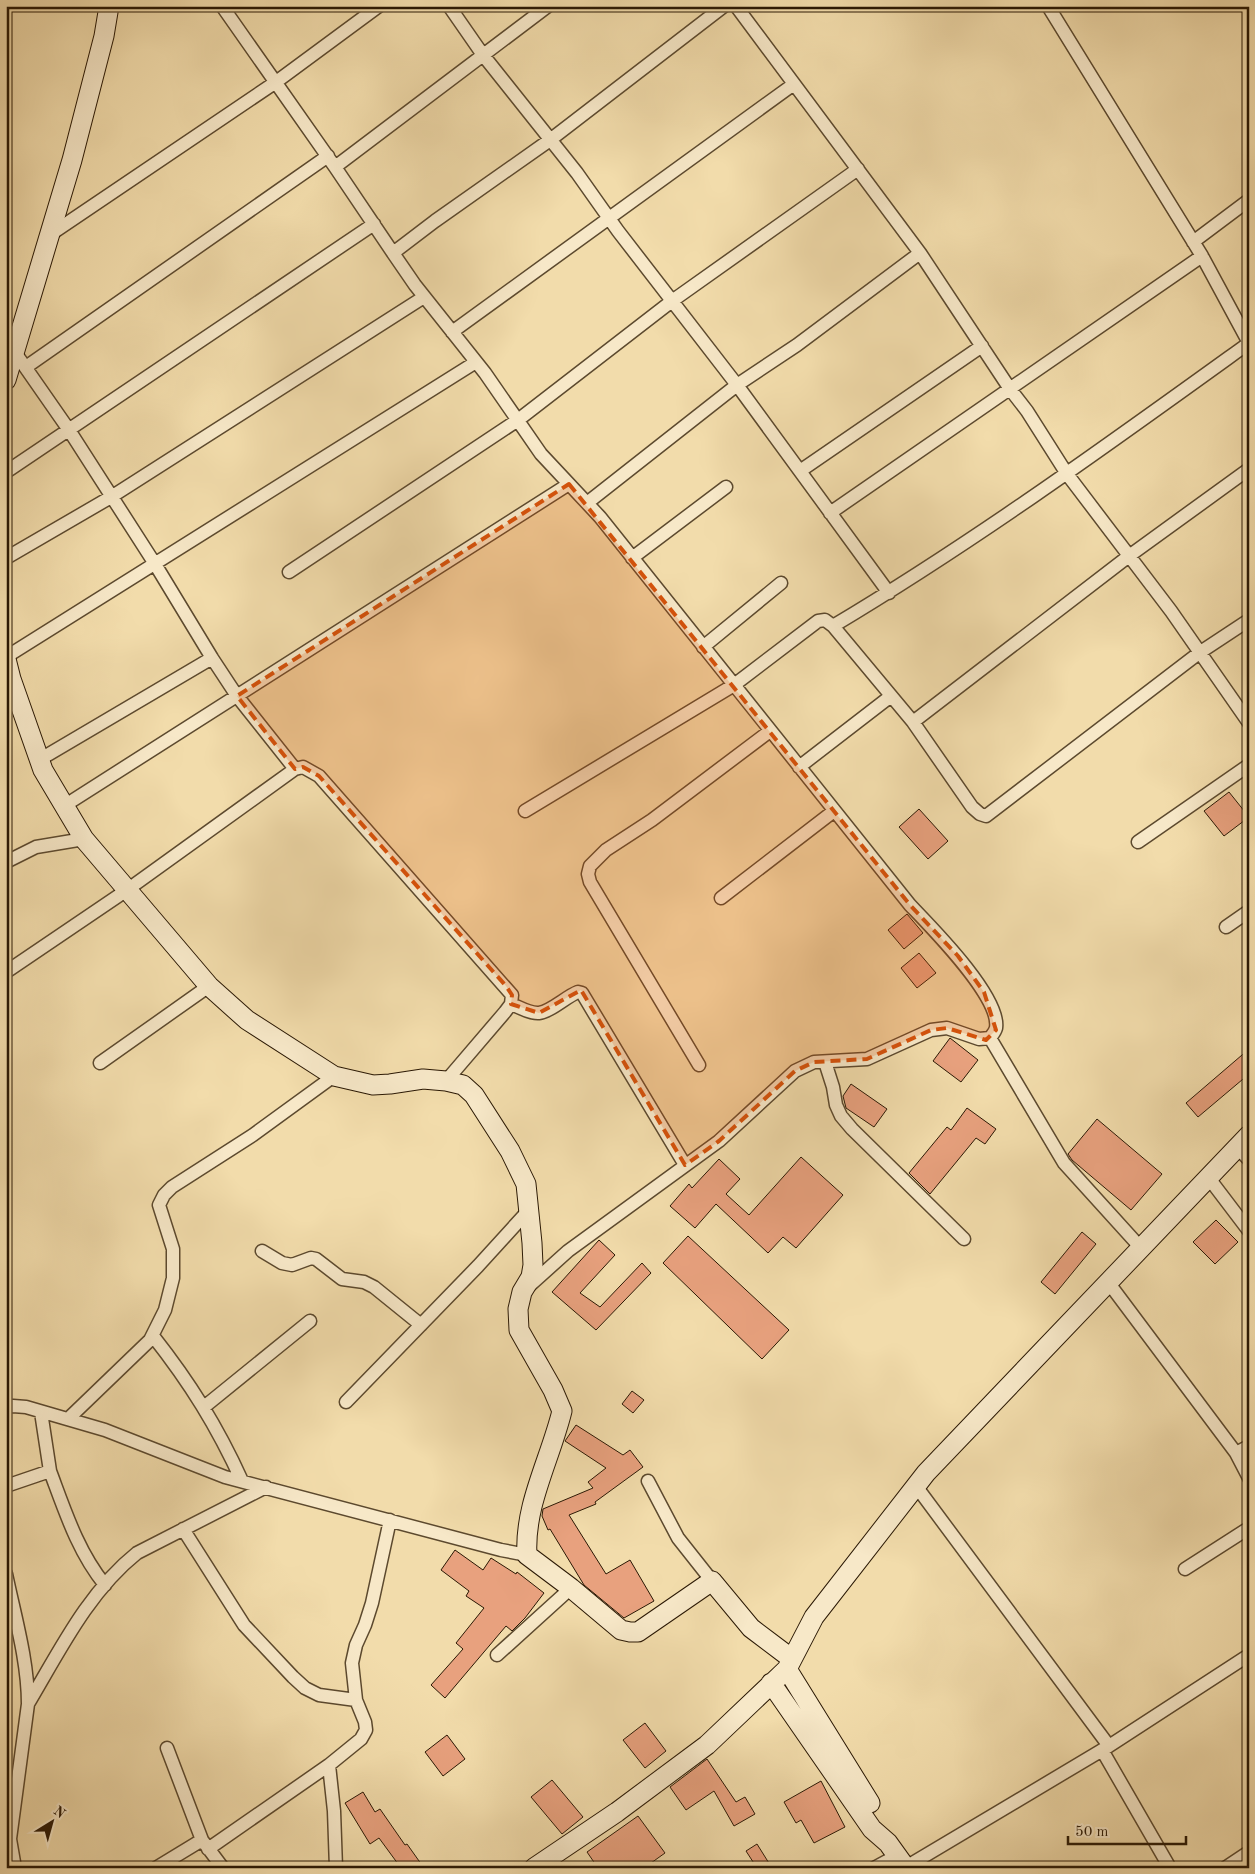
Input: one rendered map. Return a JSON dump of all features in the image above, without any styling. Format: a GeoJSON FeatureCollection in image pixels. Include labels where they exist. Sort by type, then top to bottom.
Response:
{"type":"FeatureCollection","features":[{"type":"Feature","properties":{"kind":"main road"},"geometry":{"type":"LineString","coordinates":[[6,380],[51,234],[104,36],[109,6]]}},
{"type":"Feature","properties":{"kind":"main road"},"geometry":{"type":"LineString","coordinates":[[6,658],[11,679],[43,770],[84,839],[208,986],[247,1020],[334,1076],[374,1085],[424,1079],[446,1080],[463,1085],[474,1095],[510,1151],[526,1184],[533,1265],[531,1277],[522,1292],[518,1308],[519,1330],[553,1390],[562,1411],[536,1487],[526,1536],[527,1556],[621,1630],[630,1632],[638,1632],[712,1581],[751,1628],[790,1664],[882,1822],[899,1858]]}},
{"type":"Feature","properties":{"kind":"main road"},"geometry":{"type":"LineString","coordinates":[[534,1868],[617,1812],[707,1745],[790,1664],[814,1617],[926,1473],[1208,1177],[1245,1147]]}},
{"type":"Feature","properties":{"kind":"main road"},"geometry":{"type":"LineString","coordinates":[[771,1683],[872,1829],[899,1858]]}},
{"type":"Feature","properties":{"kind":"street"},"geometry":{"type":"LineString","coordinates":[[222,6],[332,162],[393,253],[476,362],[541,454],[587,503],[910,905],[958,956],[984,992],[996,1020],[996,1030],[990,1038],[979,1039],[947,1028],[931,1030],[867,1059],[814,1062],[795,1071],[719,1141],[568,1251],[522,1292]]}},
{"type":"Feature","properties":{"kind":"street"},"geometry":{"type":"LineString","coordinates":[[51,234],[276,82],[379,6]]}},
{"type":"Feature","properties":{"kind":"street"},"geometry":{"type":"LineString","coordinates":[[449,6],[483,55],[577,172],[672,301],[737,385],[889,593]]}},
{"type":"Feature","properties":{"kind":"street"},"geometry":{"type":"LineString","coordinates":[[26,367],[332,162],[483,55],[548,6]]}},
{"type":"Feature","properties":{"kind":"street"},"geometry":{"type":"LineString","coordinates":[[393,253],[550,140],[724,6]]}},
{"type":"Feature","properties":{"kind":"street"},"geometry":{"type":"LineString","coordinates":[[736,6],[920,253],[1010,389],[1027,411],[1066,474],[1171,611],[1249,724]]}},
{"type":"Feature","properties":{"kind":"street"},"geometry":{"type":"LineString","coordinates":[[833,626],[889,593],[1066,474],[1249,343],[1246,329],[1048,6]]}},
{"type":"Feature","properties":{"kind":"street"},"geometry":{"type":"LineString","coordinates":[[452,332],[794,84]]}},
{"type":"Feature","properties":{"kind":"street"},"geometry":{"type":"LineString","coordinates":[[289,572],[518,420],[672,301],[858,169]]}},
{"type":"Feature","properties":{"kind":"street"},"geometry":{"type":"LineString","coordinates":[[1193,242],[1249,200]]}},
{"type":"Feature","properties":{"kind":"street"},"geometry":{"type":"LineString","coordinates":[[6,472],[374,224]]}},
{"type":"Feature","properties":{"kind":"street"},"geometry":{"type":"LineString","coordinates":[[587,503],[737,385],[797,345],[920,253]]}},
{"type":"Feature","properties":{"kind":"street"},"geometry":{"type":"LineString","coordinates":[[830,513],[1202,256]]}},
{"type":"Feature","properties":{"kind":"street"},"geometry":{"type":"LineString","coordinates":[[6,558],[111,497],[424,296]]}},
{"type":"Feature","properties":{"kind":"street"},"geometry":{"type":"LineString","coordinates":[[800,471],[982,346]]}},
{"type":"Feature","properties":{"kind":"street"},"geometry":{"type":"LineString","coordinates":[[14,351],[69,430],[237,696],[295,769]]}},
{"type":"Feature","properties":{"kind":"street"},"geometry":{"type":"LineString","coordinates":[[6,658],[476,362]]}},
{"type":"Feature","properties":{"kind":"street"},"geometry":{"type":"LineString","coordinates":[[913,722],[1129,556],[1249,470]]}},
{"type":"Feature","properties":{"kind":"street"},"geometry":{"type":"LineString","coordinates":[[64,806],[569,484]]}},
{"type":"Feature","properties":{"kind":"street"},"geometry":{"type":"LineString","coordinates":[[632,558],[726,487]]}},
{"type":"Feature","properties":{"kind":"street"},"geometry":{"type":"LineString","coordinates":[[703,647],[781,583]]}},
{"type":"Feature","properties":{"kind":"street"},"geometry":{"type":"LineString","coordinates":[[525,811],[734,685],[818,621],[825,620],[833,626],[913,722],[972,807],[980,814],[986,816],[1200,653],[1249,620]]}},
{"type":"Feature","properties":{"kind":"street"},"geometry":{"type":"LineString","coordinates":[[39,760],[212,658]]}},
{"type":"Feature","properties":{"kind":"street"},"geometry":{"type":"LineString","coordinates":[[799,767],[891,696]]}},
{"type":"Feature","properties":{"kind":"street"},"geometry":{"type":"LineString","coordinates":[[699,1066],[590,882],[588,874],[590,866],[606,850],[652,820],[770,731]]}},
{"type":"Feature","properties":{"kind":"street"},"geometry":{"type":"LineString","coordinates":[[1138,842],[1249,765]]}},
{"type":"Feature","properties":{"kind":"street"},"geometry":{"type":"LineString","coordinates":[[6,972],[127,890],[295,769],[303,767],[319,776],[512,995],[511,1004],[446,1080]]}},
{"type":"Feature","properties":{"kind":"street"},"geometry":{"type":"LineString","coordinates":[[721,898],[834,811]]}},
{"type":"Feature","properties":{"kind":"street"},"geometry":{"type":"LineString","coordinates":[[6,862],[36,847],[84,839]]}},
{"type":"Feature","properties":{"kind":"street"},"geometry":{"type":"LineString","coordinates":[[1226,927],[1249,911]]}},
{"type":"Feature","properties":{"kind":"street"},"geometry":{"type":"LineString","coordinates":[[100,1063],[208,986]]}},
{"type":"Feature","properties":{"kind":"street"},"geometry":{"type":"LineString","coordinates":[[511,1004],[539,1013],[572,994],[582,993],[685,1165]]}},
{"type":"Feature","properties":{"kind":"street"},"geometry":{"type":"LineString","coordinates":[[990,1038],[1064,1163],[1141,1248]]}},
{"type":"Feature","properties":{"kind":"street"},"geometry":{"type":"LineString","coordinates":[[825,1062],[833,1087],[836,1105],[841,1116],[964,1239]]}},
{"type":"Feature","properties":{"kind":"street"},"geometry":{"type":"LineString","coordinates":[[68,1419],[120,1371],[153,1336],[165,1310],[173,1278],[173,1249],[159,1205],[164,1196],[172,1187],[253,1135],[334,1076]]}},
{"type":"Feature","properties":{"kind":"street"},"geometry":{"type":"LineString","coordinates":[[1208,1177],[1249,1231]]}},
{"type":"Feature","properties":{"kind":"street"},"geometry":{"type":"LineString","coordinates":[[346,1402],[528,1211]]}},
{"type":"Feature","properties":{"kind":"street"},"geometry":{"type":"LineString","coordinates":[[262,1251],[282,1263],[292,1265],[312,1258],[316,1259],[342,1279],[364,1282],[374,1287],[421,1325]]}},
{"type":"Feature","properties":{"kind":"street"},"geometry":{"type":"LineString","coordinates":[[1108,1282],[1242,1449],[1249,1478]]}},
{"type":"Feature","properties":{"kind":"street"},"geometry":{"type":"LineString","coordinates":[[204,1407],[310,1321]]}},
{"type":"Feature","properties":{"kind":"street"},"geometry":{"type":"LineString","coordinates":[[153,1336],[174,1362],[204,1407],[221,1436],[242,1481]]}},
{"type":"Feature","properties":{"kind":"street"},"geometry":{"type":"LineString","coordinates":[[6,1407],[26,1407],[105,1430],[242,1481],[527,1556]]}},
{"type":"Feature","properties":{"kind":"street"},"geometry":{"type":"LineString","coordinates":[[41,1412],[50,1471],[80,1547],[91,1568],[105,1585]]}},
{"type":"Feature","properties":{"kind":"street"},"geometry":{"type":"LineString","coordinates":[[6,1486],[50,1471]]}},
{"type":"Feature","properties":{"kind":"street"},"geometry":{"type":"LineString","coordinates":[[648,1481],[678,1538],[712,1581]]}},
{"type":"Feature","properties":{"kind":"street"},"geometry":{"type":"LineString","coordinates":[[916,1486],[1106,1748],[1170,1868]]}},
{"type":"Feature","properties":{"kind":"street"},"geometry":{"type":"LineString","coordinates":[[28,1704],[67,1638],[121,1566],[137,1554],[266,1487]]}},
{"type":"Feature","properties":{"kind":"street"},"geometry":{"type":"LineString","coordinates":[[156,1868],[205,1844],[329,1765],[361,1739],[366,1730],[365,1722],[356,1700],[352,1663],[356,1645],[372,1603],[390,1520]]}},
{"type":"Feature","properties":{"kind":"street"},"geometry":{"type":"LineString","coordinates":[[1185,1569],[1249,1528]]}},
{"type":"Feature","properties":{"kind":"street"},"geometry":{"type":"LineString","coordinates":[[183,1529],[244,1625],[294,1678],[305,1688],[320,1695],[356,1700]]}},
{"type":"Feature","properties":{"kind":"street"},"geometry":{"type":"LineString","coordinates":[[6,1574],[12,1634],[26,1671],[28,1704],[8,1839],[14,1868]]}},
{"type":"Feature","properties":{"kind":"street"},"geometry":{"type":"LineString","coordinates":[[497,1655],[570,1588]]}},
{"type":"Feature","properties":{"kind":"street"},"geometry":{"type":"LineString","coordinates":[[874,1868],[899,1858],[1106,1748],[1249,1655]]}},
{"type":"Feature","properties":{"kind":"street"},"geometry":{"type":"LineString","coordinates":[[167,1748],[205,1844],[223,1868]]}},
{"type":"Feature","properties":{"kind":"street"},"geometry":{"type":"LineString","coordinates":[[329,1765],[334,1811],[336,1868]]}},
{"type":"Feature","properties":{"kind":"street"},"geometry":{"type":"LineString","coordinates":[[1225,1868],[1249,1852]]}},
{"type":"Feature","properties":{"kind":"highlighted area"},"geometry":{"type":"Polygon","coordinates":[[[569,484],[910,905],[958,956],[984,992],[996,1030],[986,1040],[947,1028],[931,1030],[867,1059],[814,1062],[795,1071],[719,1141],[685,1165],[581,990],[539,1013],[511,1004],[512,995],[506,986],[319,776],[303,767],[295,769],[237,696],[569,484]]]}},
{"type":"Feature","properties":{"kind":"building"},"geometry":{"type":"Polygon","coordinates":[[[1229,792],[1249,817],[1224,836],[1204,811],[1229,792]]]}},
{"type":"Feature","properties":{"kind":"building"},"geometry":{"type":"Polygon","coordinates":[[[919,809],[948,841],[928,859],[899,827],[919,809]]]}},
{"type":"Feature","properties":{"kind":"building"},"geometry":{"type":"Polygon","coordinates":[[[907,914],[923,933],[904,949],[888,930],[907,914]]]}},
{"type":"Feature","properties":{"kind":"building"},"geometry":{"type":"Polygon","coordinates":[[[919,953],[936,973],[917,988],[901,968],[919,953]]]}},
{"type":"Feature","properties":{"kind":"building"},"geometry":{"type":"Polygon","coordinates":[[[950,1038],[978,1060],[961,1082],[933,1061],[950,1038]]]}},
{"type":"Feature","properties":{"kind":"building"},"geometry":{"type":"Polygon","coordinates":[[[1249,1049],[1249,1074],[1198,1117],[1186,1103],[1249,1049]]]}},
{"type":"Feature","properties":{"kind":"building"},"geometry":{"type":"Polygon","coordinates":[[[851,1084],[887,1109],[874,1127],[846,1108],[843,1096],[851,1084]]]}},
{"type":"Feature","properties":{"kind":"building"},"geometry":{"type":"Polygon","coordinates":[[[967,1108],[996,1129],[985,1144],[976,1138],[930,1194],[909,1173],[947,1127],[951,1130],[967,1108]]]}},
{"type":"Feature","properties":{"kind":"building"},"geometry":{"type":"Polygon","coordinates":[[[1097,1119],[1162,1174],[1131,1210],[1072,1160],[1068,1154],[1097,1119]]]}},
{"type":"Feature","properties":{"kind":"building"},"geometry":{"type":"Polygon","coordinates":[[[801,1157],[843,1195],[796,1248],[783,1237],[768,1253],[716,1204],[695,1228],[670,1206],[689,1184],[692,1188],[719,1159],[740,1179],[726,1194],[749,1215],[801,1157]]]}},
{"type":"Feature","properties":{"kind":"building"},"geometry":{"type":"Polygon","coordinates":[[[1216,1220],[1238,1242],[1215,1264],[1193,1242],[1216,1220]]]}},
{"type":"Feature","properties":{"kind":"building"},"geometry":{"type":"Polygon","coordinates":[[[1082,1232],[1096,1244],[1055,1294],[1041,1282],[1082,1232]]]}},
{"type":"Feature","properties":{"kind":"building"},"geometry":{"type":"Polygon","coordinates":[[[688,1236],[789,1330],[762,1359],[663,1263],[688,1236]]]}},
{"type":"Feature","properties":{"kind":"building"},"geometry":{"type":"Polygon","coordinates":[[[599,1240],[615,1255],[580,1293],[600,1307],[642,1263],[651,1273],[596,1330],[552,1292],[599,1240]]]}},
{"type":"Feature","properties":{"kind":"building"},"geometry":{"type":"Polygon","coordinates":[[[632,1391],[644,1400],[633,1413],[622,1404],[632,1391]]]}},
{"type":"Feature","properties":{"kind":"building"},"geometry":{"type":"Polygon","coordinates":[[[576,1425],[623,1455],[630,1450],[643,1467],[595,1502],[596,1504],[569,1515],[606,1574],[630,1560],[654,1601],[624,1618],[584,1585],[550,1529],[548,1530],[542,1516],[543,1509],[593,1488],[588,1482],[606,1468],[565,1441],[576,1425]]]}},
{"type":"Feature","properties":{"kind":"building"},"geometry":{"type":"Polygon","coordinates":[[[455,1550],[483,1570],[491,1558],[516,1574],[517,1572],[544,1593],[525,1618],[512,1631],[506,1626],[445,1698],[431,1685],[463,1649],[456,1643],[484,1608],[466,1596],[469,1591],[441,1570],[455,1550]]]}},
{"type":"Feature","properties":{"kind":"building"},"geometry":{"type":"Polygon","coordinates":[[[645,1723],[666,1751],[645,1768],[623,1740],[645,1723]]]}},
{"type":"Feature","properties":{"kind":"building"},"geometry":{"type":"Polygon","coordinates":[[[447,1735],[465,1759],[443,1776],[425,1752],[447,1735]]]}},
{"type":"Feature","properties":{"kind":"building"},"geometry":{"type":"Polygon","coordinates":[[[707,1759],[736,1802],[745,1797],[755,1814],[734,1826],[714,1791],[686,1810],[670,1787],[707,1759]]]}},
{"type":"Feature","properties":{"kind":"building"},"geometry":{"type":"Polygon","coordinates":[[[552,1780],[583,1817],[562,1834],[531,1797],[552,1780]]]}},
{"type":"Feature","properties":{"kind":"building"},"geometry":{"type":"Polygon","coordinates":[[[821,1781],[845,1827],[814,1843],[801,1820],[796,1823],[784,1802],[821,1781]]]}},
{"type":"Feature","properties":{"kind":"building"},"geometry":{"type":"Polygon","coordinates":[[[363,1792],[375,1812],[380,1809],[424,1868],[401,1868],[379,1838],[370,1844],[345,1803],[363,1792]]]}},
{"type":"Feature","properties":{"kind":"building"},"geometry":{"type":"Polygon","coordinates":[[[638,1816],[665,1853],[644,1868],[598,1868],[587,1852],[638,1816]]]}},
{"type":"Feature","properties":{"kind":"building"},"geometry":{"type":"Polygon","coordinates":[[[757,1844],[772,1868],[757,1868],[746,1851],[757,1844]]]}}]}
